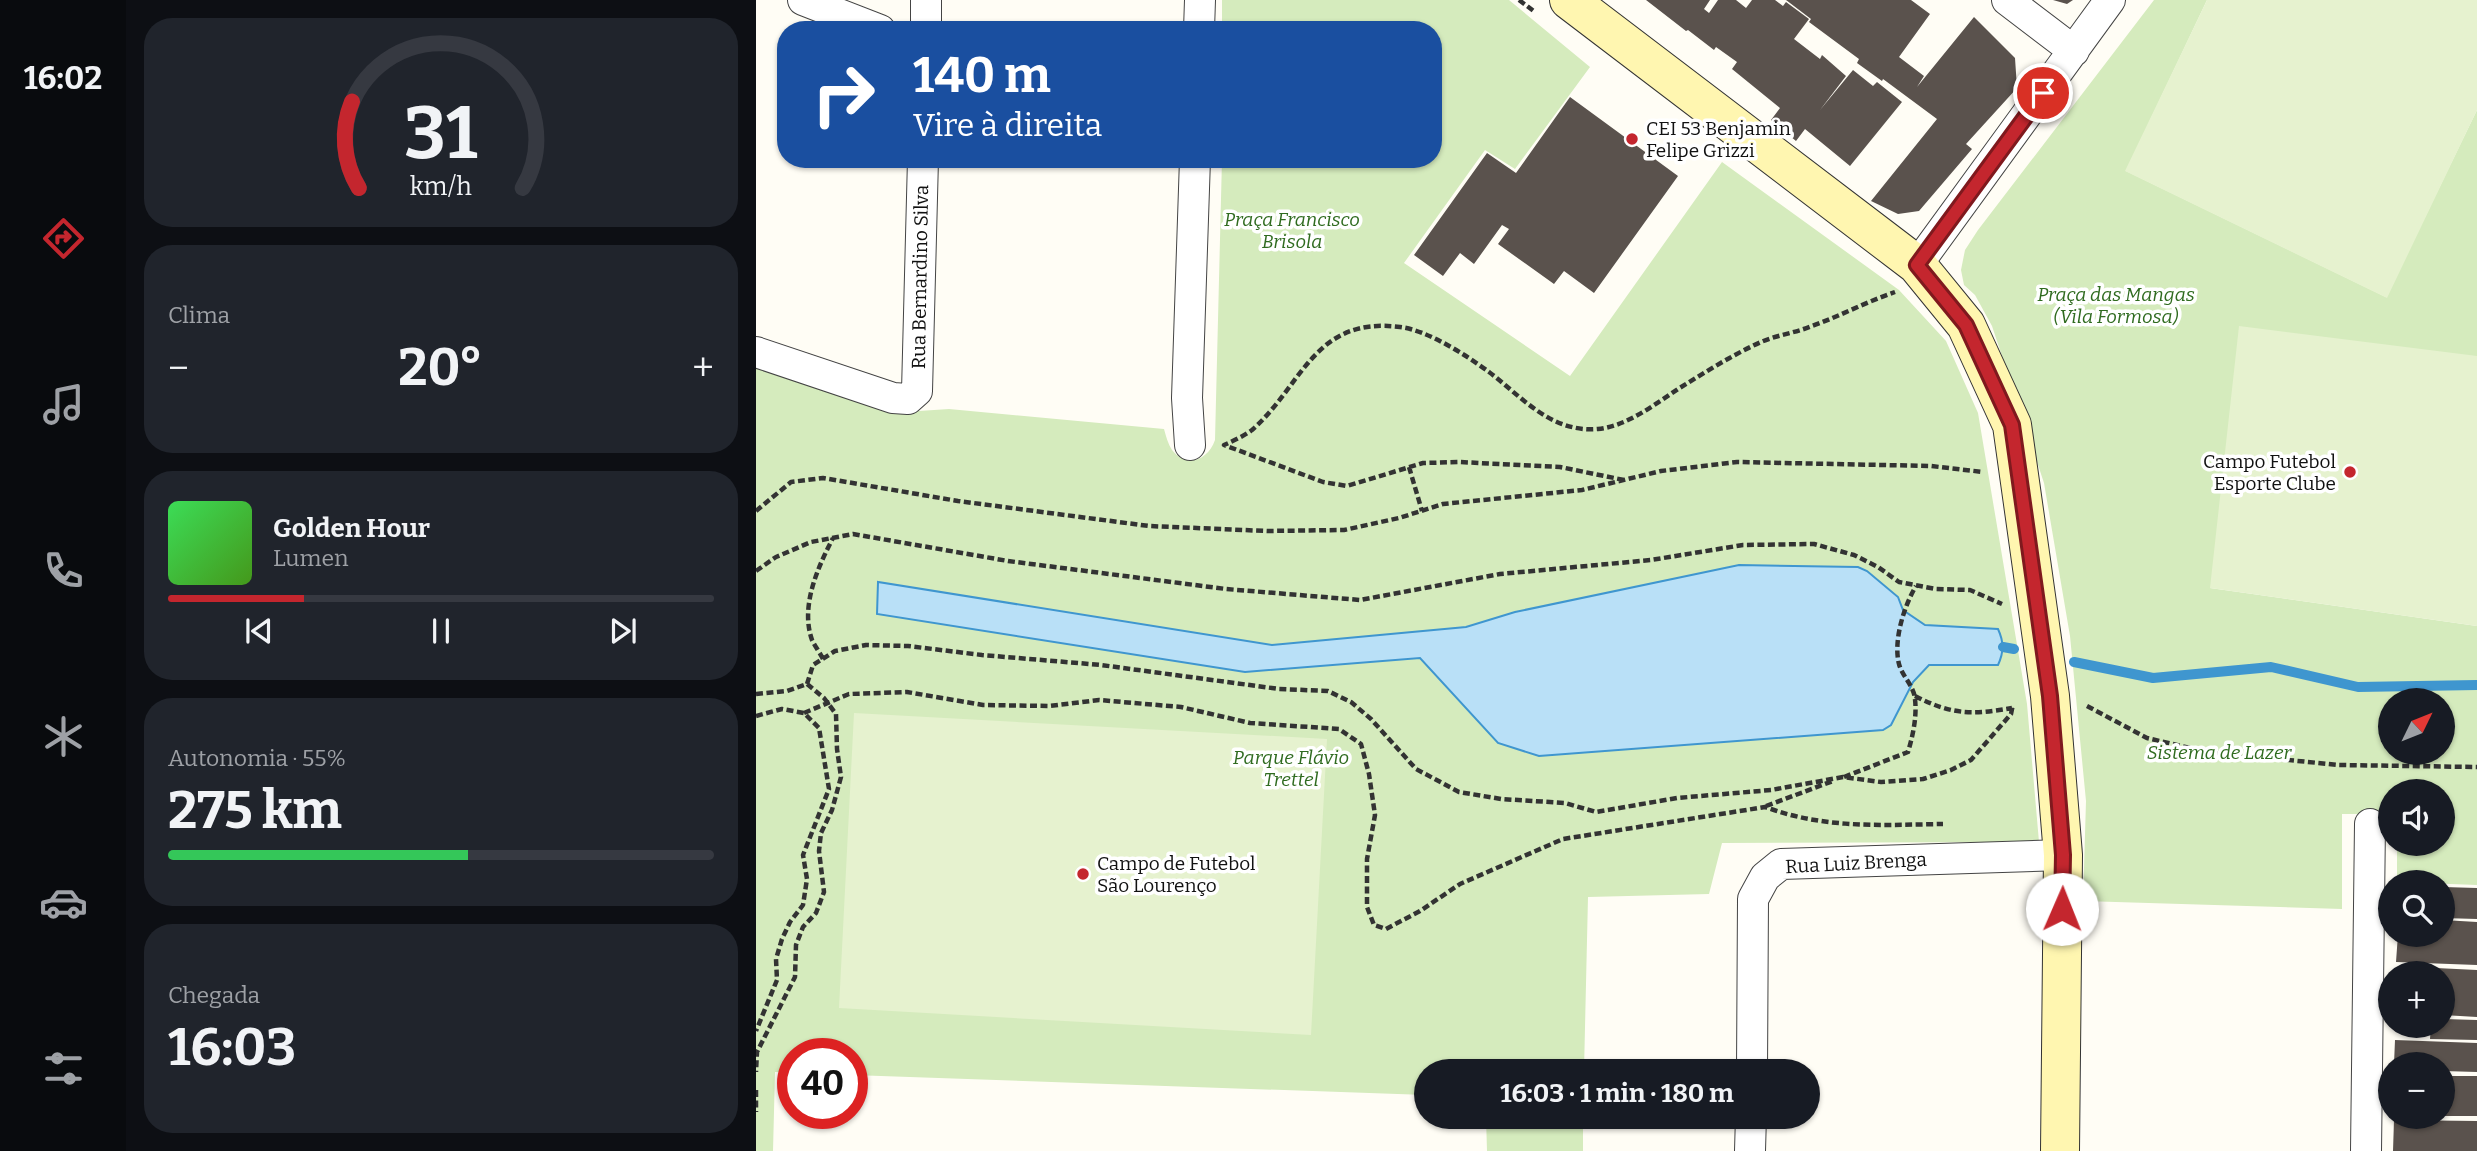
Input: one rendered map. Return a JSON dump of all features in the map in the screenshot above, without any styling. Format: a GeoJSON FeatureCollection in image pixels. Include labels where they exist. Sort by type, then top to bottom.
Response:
{"type":"FeatureCollection","features":[{"type":"Feature","properties":{"kind":"street"},"geometry":{"type":"LineString","coordinates":[[803,0],[857,21]]}},
{"type":"Feature","properties":{"kind":"street"},"geometry":{"type":"LineString","coordinates":[[926,0],[926,21]]}},
{"type":"Feature","properties":{"kind":"street"},"geometry":{"type":"LineString","coordinates":[[1199,0],[1199,21]]}},
{"type":"Feature","properties":{"kind":"street"},"geometry":{"type":"LineString","coordinates":[[1569,0],[1966,325],[2012,425],[2039,616],[2033,696],[2063,855],[2060,1151]]}},
{"type":"Feature","properties":{"kind":"street"},"geometry":{"type":"LineString","coordinates":[[2007,0],[2074,51]]}},
{"type":"Feature","properties":{"kind":"street"},"geometry":{"type":"LineString","coordinates":[[1908,278],[2110,0]]}},
{"type":"Feature","properties":{"kind":"street","name":"Rua Bernardino Silva"},"geometry":{"type":"LineString","coordinates":[[756,352],[893,398],[908,399],[918,391],[923,168]]}},
{"type":"Feature","properties":{"kind":"street"},"geometry":{"type":"LineString","coordinates":[[1190,445],[1187,398],[1195,168]]}},
{"type":"Feature","properties":{"kind":"street"},"geometry":{"type":"LineString","coordinates":[[2366,1151],[2370,824]]}},
{"type":"Feature","properties":{"kind":"street","name":"Rua Luiz Brenga"},"geometry":{"type":"LineString","coordinates":[[1752,1059],[1753,899],[1765,877],[1781,864],[2063,855]]}},
{"type":"Feature","properties":{"kind":"street"},"geometry":{"type":"LineString","coordinates":[[1750,1151],[1751,1129]]}},
{"type":"Feature","properties":{"kind":"path"},"geometry":{"type":"LineString","coordinates":[[1623,480],[1560,467],[1459,462],[1423,463],[1347,486],[1323,482],[1224,445],[1250,432],[1257,425],[1316,352],[1341,335],[1364,328],[1388,325],[1411,328],[1448,346],[1487,371],[1537,412],[1558,423],[1579,429],[1596,429],[1610,427],[1642,412],[1762,342],[1811,327],[1908,278]]}},
{"type":"Feature","properties":{"kind":"path"},"geometry":{"type":"LineString","coordinates":[[756,511],[791,482],[823,478],[958,500],[1149,526],[1267,531],[1343,530],[1443,504],[1582,490],[1661,471],[1737,462],[1931,466],[1986,473]]}},
{"type":"Feature","properties":{"kind":"path"},"geometry":{"type":"LineString","coordinates":[[1409,467],[1422,511]]}},
{"type":"Feature","properties":{"kind":"path"},"geometry":{"type":"LineString","coordinates":[[756,571],[776,557],[811,542],[853,534],[1009,561],[1226,589],[1360,600],[1500,574],[1651,560],[1743,545],[1814,544],[1854,555],[1899,582],[1970,590],[2008,608],[2039,616]]}},
{"type":"Feature","properties":{"kind":"path"},"geometry":{"type":"LineString","coordinates":[[823,659],[811,638],[809,612],[820,565],[834,538]]}},
{"type":"Feature","properties":{"kind":"path"},"geometry":{"type":"LineString","coordinates":[[756,716],[782,709],[804,713],[849,694],[907,692],[983,705],[1049,706],[1099,700],[1181,707],[1250,723],[1339,729],[1361,744],[1369,774],[1375,815],[1367,859],[1367,907],[1374,925],[1386,929],[1420,911],[1460,884],[1563,839],[1765,807],[1908,752],[1914,732],[1915,696],[1899,664],[1899,634],[1906,602],[1917,586]]}},
{"type":"Feature","properties":{"kind":"path"},"geometry":{"type":"LineString","coordinates":[[807,684],[813,665],[835,651],[866,645],[908,646],[1128,668],[1279,689],[1328,691],[1351,702],[1371,719],[1416,769],[1459,792],[1501,799],[1565,803],[1596,812],[1677,797],[1771,790],[1843,777],[1881,782],[1923,779],[1971,760],[2011,714],[2012,708]]}},
{"type":"Feature","properties":{"kind":"path"},"geometry":{"type":"LineString","coordinates":[[756,695],[787,691],[807,684]]}},
{"type":"Feature","properties":{"kind":"path"},"geometry":{"type":"LineString","coordinates":[[756,1072],[757,1052],[795,977],[794,959],[799,936],[803,927],[816,913],[824,892],[819,852],[821,833],[832,810],[841,777],[836,714],[807,684]]}},
{"type":"Feature","properties":{"kind":"path"},"geometry":{"type":"LineString","coordinates":[[1915,696],[1936,707],[1969,714],[2012,708],[2033,696],[2072,699],[2147,738],[2207,752],[2339,765],[2477,767]]}},
{"type":"Feature","properties":{"kind":"path"},"geometry":{"type":"LineString","coordinates":[[756,1031],[777,980],[776,959],[782,939],[790,922],[803,905],[807,879],[803,855],[829,789],[819,729],[804,713]]}},
{"type":"Feature","properties":{"kind":"path"},"geometry":{"type":"LineString","coordinates":[[1765,807],[1835,825],[1950,824]]}},
{"type":"Feature","properties":{"kind":"path"},"geometry":{"type":"LineString","coordinates":[[756,1090],[756,1112]]}},
{"type":"Feature","properties":{"kind":"green space","name":"Parque Flávio Trettel"},"geometry":{"type":"Polygon","coordinates":[[[1222,0],[1509,0],[1590,67],[1515,169],[1485,150],[1404,263],[1570,376],[1722,162],[1899,290],[1946,341],[1978,413],[2027,704],[2039,842],[1722,843],[1709,894],[1588,897],[1584,1059],[1414,1059],[1414,1095],[868,1076],[868,1038],[777,1038],[773,1151],[756,1151],[756,364],[904,412],[949,409],[1164,429],[1171,448],[1178,456],[1190,460],[1202,457],[1215,440],[1222,168],[1442,168],[1442,21],[1222,21],[1222,0]]]}},
{"type":"Feature","properties":{"kind":"green space"},"geometry":{"type":"Polygon","coordinates":[[[2154,0],[2207,0],[2126,171],[2386,297],[2477,110],[2477,356],[2210,588],[2477,626],[2477,885],[2455,884],[2455,870],[2397,870],[2397,856],[2455,856],[2455,779],[2378,779],[2378,814],[2342,814],[2342,909],[2083,901],[2086,801],[2070,636],[2044,483],[1992,326],[1975,295],[1964,285],[1961,270],[1965,250],[2154,0]]]}},
{"type":"Feature","properties":{"kind":"green space"},"geometry":{"type":"Polygon","coordinates":[[[2207,0],[2477,0],[2477,110],[2387,298],[2125,171],[2207,0]]]}},
{"type":"Feature","properties":{"kind":"green space","name":"Campo Futebol Esporte Clube"},"geometry":{"type":"Polygon","coordinates":[[[2239,326],[2477,356],[2477,626],[2210,588],[2239,326]]]}},
{"type":"Feature","properties":{"kind":"green space","name":"Campo de Futebol São Lourenço"},"geometry":{"type":"Polygon","coordinates":[[[854,713],[1327,739],[1311,1035],[839,1008],[854,713]]]}},
{"type":"Feature","properties":{"kind":"green space"},"geometry":{"type":"Polygon","coordinates":[[[1486,1129],[1583,1129],[1583,1151],[1487,1151],[1486,1129]]]}},
{"type":"Feature","properties":{"kind":"water"},"geometry":{"type":"Polygon","coordinates":[[[1739,565],[1858,567],[1867,571],[1898,597],[1903,610],[1925,625],[1998,629],[2002,647],[2000,660],[1998,665],[1929,665],[1913,682],[1891,725],[1883,730],[1539,756],[1498,743],[1420,658],[1245,672],[877,614],[878,582],[1272,645],[1466,627],[1515,612],[1739,565]]]}},
{"type":"Feature","properties":{"kind":"building"},"geometry":{"type":"Polygon","coordinates":[[[1646,0],[1710,0],[1704,9],[1709,13],[1718,0],[1736,0],[1746,8],[1752,0],[1775,0],[1783,6],[1786,2],[1809,19],[1794,39],[1820,59],[1822,55],[1846,76],[1820,110],[1853,70],[1873,86],[1877,82],[1902,102],[1850,166],[1805,129],[1796,141],[1771,120],[1780,108],[1732,69],[1737,62],[1686,31],[1646,0]]]}},
{"type":"Feature","properties":{"kind":"building"},"geometry":{"type":"Polygon","coordinates":[[[1786,0],[1911,0],[1930,14],[1899,57],[1924,76],[1917,87],[1974,17],[2015,58],[2017,88],[1966,144],[1972,149],[1919,211],[1898,214],[1871,201],[1937,119],[1857,63],[1859,59],[1809,22],[1811,19],[1786,0]]]}},
{"type":"Feature","properties":{"kind":"building"},"geometry":{"type":"Polygon","coordinates":[[[2053,0],[2073,0],[2067,4],[2053,0]]]}},
{"type":"Feature","properties":{"kind":"building"},"geometry":{"type":"Polygon","coordinates":[[[1570,97],[1678,176],[1594,293],[1564,271],[1554,284],[1498,244],[1509,229],[1502,225],[1474,264],[1460,253],[1443,276],[1414,255],[1487,153],[1516,173],[1570,97]]]}},
{"type":"Feature","properties":{"kind":"building"},"geometry":{"type":"Polygon","coordinates":[[[2455,887],[2477,888],[2477,919],[2455,918],[2455,887]]]}},
{"type":"Feature","properties":{"kind":"building"},"geometry":{"type":"Polygon","coordinates":[[[2455,921],[2477,922],[2477,965],[2455,964],[2455,961],[2396,961],[2397,947],[2455,947],[2455,921]]]}},
{"type":"Feature","properties":{"kind":"building"},"geometry":{"type":"Polygon","coordinates":[[[2455,969],[2477,970],[2477,1017],[2455,1016],[2455,969]]]}},
{"type":"Feature","properties":{"kind":"building"},"geometry":{"type":"Polygon","coordinates":[[[2455,1019],[2477,1020],[2477,1040],[2430,1039],[2455,1038],[2455,1019]]]}},
{"type":"Feature","properties":{"kind":"building"},"geometry":{"type":"Polygon","coordinates":[[[2395,1040],[2477,1043],[2477,1072],[2455,1071],[2455,1052],[2394,1052],[2395,1040]]]}},
{"type":"Feature","properties":{"kind":"building"},"geometry":{"type":"Polygon","coordinates":[[[2455,1076],[2477,1076],[2477,1116],[2455,1116],[2455,1076]]]}},
{"type":"Feature","properties":{"kind":"building"},"geometry":{"type":"Polygon","coordinates":[[[2455,1121],[2477,1121],[2477,1151],[2393,1151],[2394,1129],[2455,1129],[2455,1121]]]}},
{"type":"Feature","properties":{"kind":"waterway"},"geometry":{"type":"LineString","coordinates":[[2003,647],[2014,649]]}},
{"type":"Feature","properties":{"kind":"waterway"},"geometry":{"type":"LineString","coordinates":[[2074,662],[2153,678],[2271,667],[2358,687],[2477,685]]}},
{"type":"Feature","properties":{"kind":"place","name":"CEI 53 Benjamin Felipe Grizzi"},"geometry":{"type":"Point","coordinates":[1632,139]}},
{"type":"Feature","properties":{"kind":"place","name":"Campo Futebol Esporte Clube"},"geometry":{"type":"Point","coordinates":[2350,472]}},
{"type":"Feature","properties":{"kind":"place","name":"Campo de Futebol São Lourenço"},"geometry":{"type":"Point","coordinates":[1083,874]}},
{"type":"Feature","properties":{"kind":"route"},"geometry":{"type":"LineString","coordinates":[[2043,93],[1917,265],[1966,325],[2012,425],[2050,696],[2063,855],[2062,909]]}},
{"type":"Feature","properties":{"kind":"park label","name":"Praça Francisco Brisola"},"geometry":{"type":"Point","coordinates":[1292,230]}},
{"type":"Feature","properties":{"kind":"park label","name":"Praça das Mangas (Vila Formosa)"},"geometry":{"type":"Point","coordinates":[2116,305]}},
{"type":"Feature","properties":{"kind":"park label","name":"Sistema de Lazer"},"geometry":{"type":"Point","coordinates":[2219,752]}}]}
